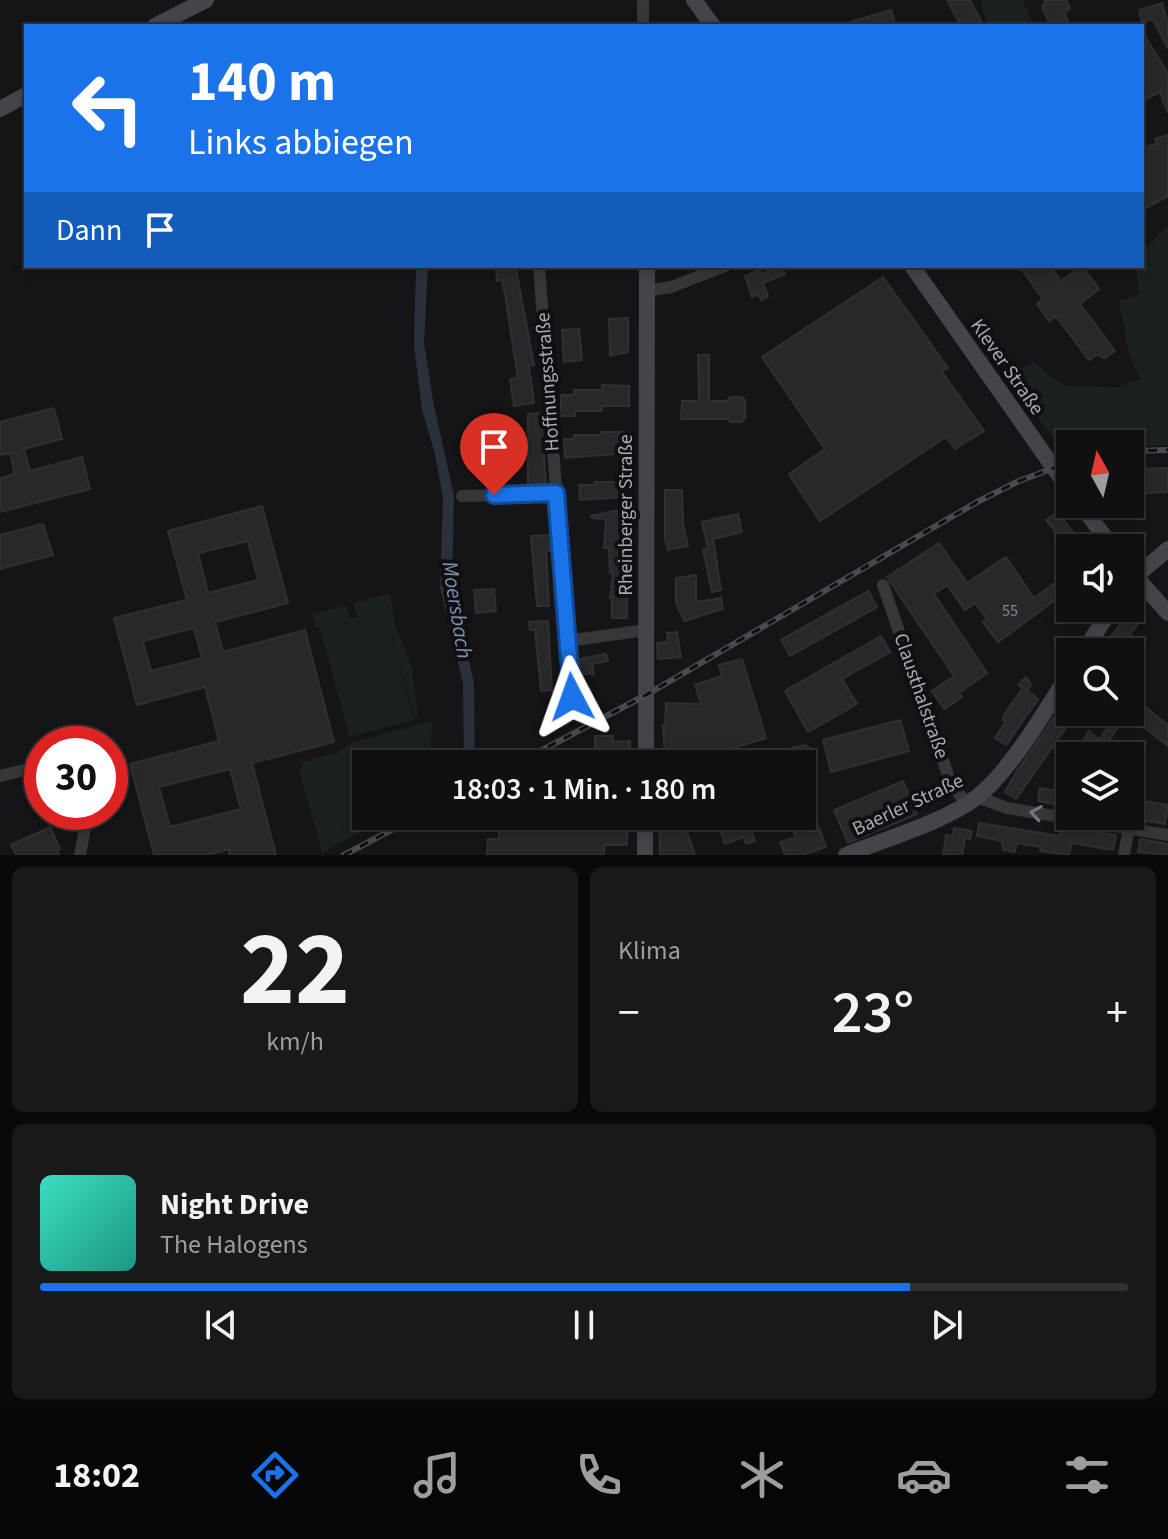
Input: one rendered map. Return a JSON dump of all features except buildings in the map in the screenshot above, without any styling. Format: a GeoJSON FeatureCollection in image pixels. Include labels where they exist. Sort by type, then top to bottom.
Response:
{"type":"FeatureCollection","features":[{"type":"Feature","properties":{"kind":"main road"},"geometry":{"type":"LineString","coordinates":[[159,24],[206,0]]}},
{"type":"Feature","properties":{"kind":"main road"},"geometry":{"type":"LineString","coordinates":[[694,0],[712,24]]}},
{"type":"Feature","properties":{"kind":"main road"},"geometry":{"type":"LineString","coordinates":[[0,109],[24,96]]}},
{"type":"Feature","properties":{"kind":"main road","name":"Rheinberger Straße"},"geometry":{"type":"LineString","coordinates":[[646,750],[647,268]]}},
{"type":"Feature","properties":{"kind":"main road","name":"Klever Straße"},"geometry":{"type":"LineString","coordinates":[[913,268],[1056,471]]}},
{"type":"Feature","properties":{"kind":"main road"},"geometry":{"type":"LineString","coordinates":[[1144,567],[1168,549]]}},
{"type":"Feature","properties":{"kind":"main road"},"geometry":{"type":"LineString","coordinates":[[1144,589],[1168,613]]}},
{"type":"Feature","properties":{"kind":"main road","name":"Baerler Straße"},"geometry":{"type":"LineString","coordinates":[[846,855],[880,849],[972,800],[1002,771],[1056,692]]}},
{"type":"Feature","properties":{"kind":"main road"},"geometry":{"type":"LineString","coordinates":[[645,830],[645,855]]}},
{"type":"Feature","properties":{"kind":"street"},"geometry":{"type":"LineString","coordinates":[[643,0],[643,24]]}},
{"type":"Feature","properties":{"kind":"street","name":"Hoffnungsstraße"},"geometry":{"type":"LineString","coordinates":[[539,268],[572,697]]}},
{"type":"Feature","properties":{"kind":"street"},"geometry":{"type":"LineString","coordinates":[[646,291],[671,287],[720,268]]}},
{"type":"Feature","properties":{"kind":"street"},"geometry":{"type":"LineString","coordinates":[[462,496],[556,493]]}},
{"type":"Feature","properties":{"kind":"street","name":"Clausthalstraße"},"geometry":{"type":"LineString","coordinates":[[883,585],[948,775],[957,792],[972,800]]}},
{"type":"Feature","properties":{"kind":"street"},"geometry":{"type":"LineString","coordinates":[[567,641],[646,630]]}},
{"type":"Feature","properties":{"kind":"street"},"geometry":{"type":"LineString","coordinates":[[0,776],[24,770]]}},
{"type":"Feature","properties":{"kind":"street"},"geometry":{"type":"LineString","coordinates":[[972,800],[1056,816]]}},
{"type":"Feature","properties":{"kind":"street"},"geometry":{"type":"LineString","coordinates":[[80,855],[85,830]]}},
{"type":"Feature","properties":{"kind":"street"},"geometry":{"type":"LineString","coordinates":[[1124,855],[1129,830]]}},
{"type":"Feature","properties":{"kind":"street"},"geometry":{"type":"LineString","coordinates":[[1140,830],[1168,835]]}},
{"type":"Feature","properties":{"kind":"shaded area"},"geometry":{"type":"Polygon","coordinates":[[[982,0],[1023,0],[1033,24],[989,24],[981,8],[982,0]]]}},
{"type":"Feature","properties":{"kind":"shaded area"},"geometry":{"type":"Polygon","coordinates":[[[1168,226],[1168,445],[1144,446],[1144,430],[1056,430],[1056,443],[1009,375],[1033,362],[1064,386],[1119,387],[1140,379],[1129,355],[1119,301],[1139,294],[1136,268],[1144,268],[1144,248],[1168,226]]]}},
{"type":"Feature","properties":{"kind":"shaded area"},"geometry":{"type":"Polygon","coordinates":[[[390,594],[395,624],[412,668],[418,716],[415,719],[385,610],[414,720],[349,737],[320,627],[315,628],[312,614],[346,605],[350,619],[357,617],[353,603],[390,594]]]}},
{"type":"Feature","properties":{"kind":"shaded area"},"geometry":{"type":"Polygon","coordinates":[[[432,721],[431,750],[352,750],[352,830],[364,830],[322,853],[300,772],[303,762],[337,753],[350,743],[432,721]]]}},
{"type":"Feature","properties":{"kind":"water","name":"Moersbach"},"geometry":{"type":"Polygon","coordinates":[[[416,268],[428,268],[424,343],[454,495],[452,587],[474,683],[475,750],[464,750],[463,683],[440,588],[443,498],[435,454],[422,410],[414,344],[416,268]]]}},
{"type":"Feature","properties":{"kind":"railway"},"geometry":{"type":"LineString","coordinates":[[1144,451],[1168,450]]}},
{"type":"Feature","properties":{"kind":"railway"},"geometry":{"type":"LineString","coordinates":[[542,750],[646,695],[977,502],[1056,467]]}},
{"type":"Feature","properties":{"kind":"railway"},"geometry":{"type":"LineString","coordinates":[[344,855],[391,830]]}},
{"type":"Feature","properties":{"kind":"route"},"geometry":{"type":"LineString","coordinates":[[494,495],[556,493],[572,697]]}}]}
